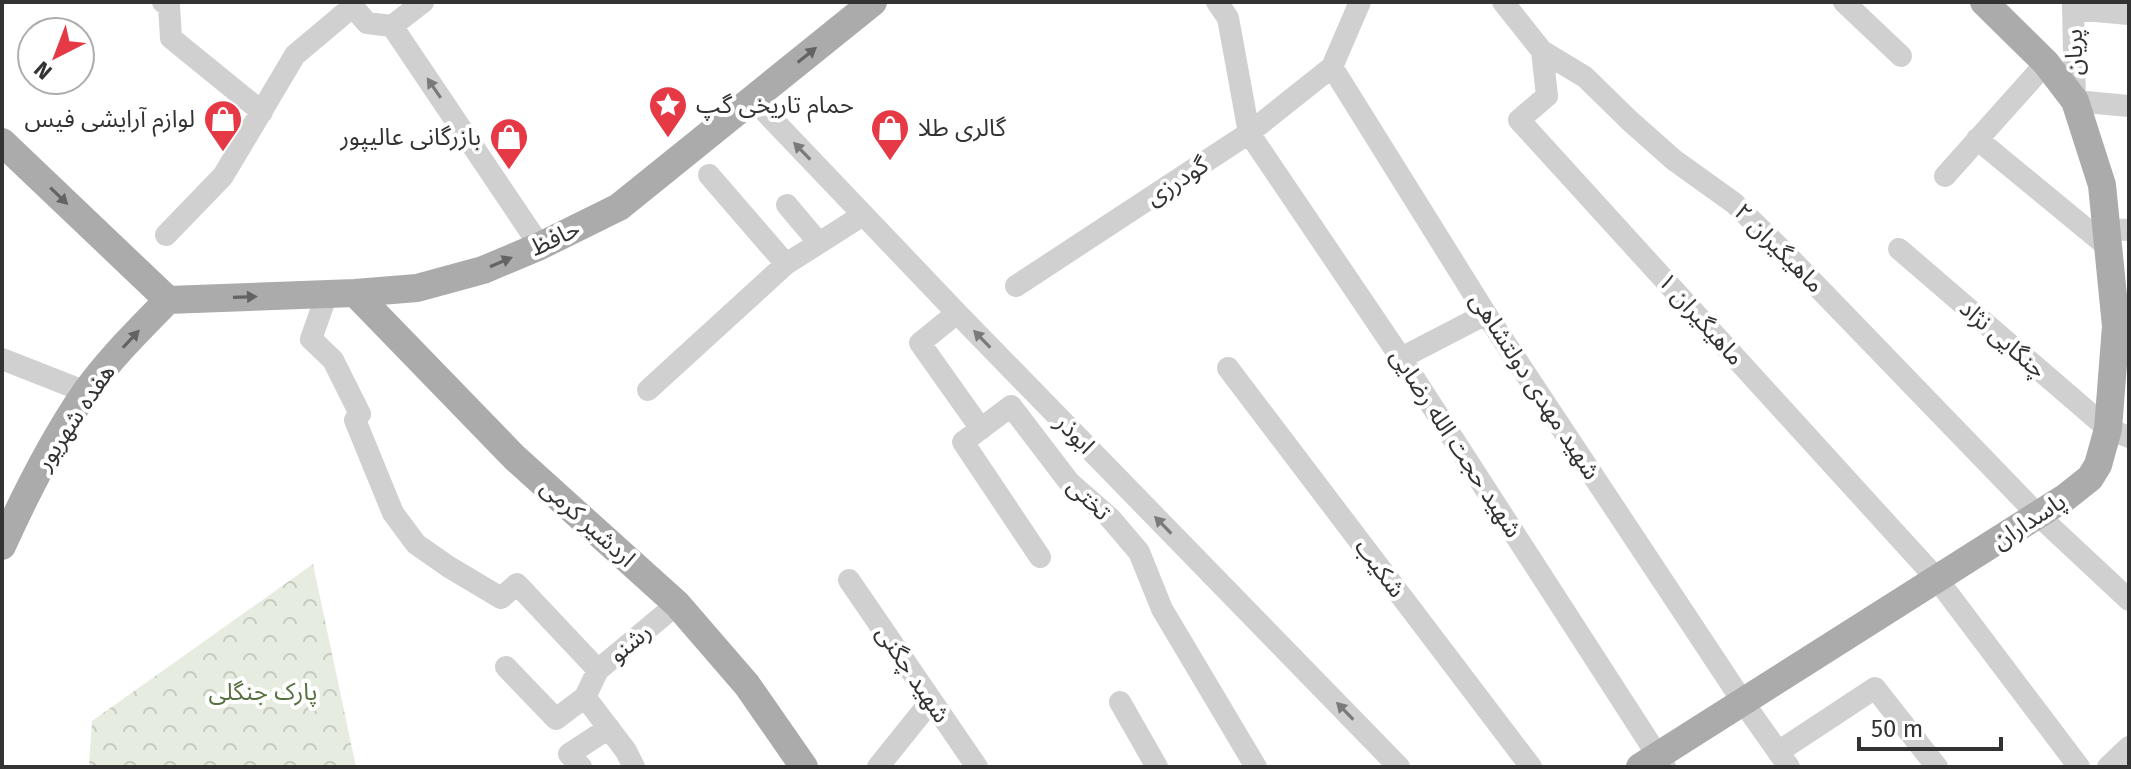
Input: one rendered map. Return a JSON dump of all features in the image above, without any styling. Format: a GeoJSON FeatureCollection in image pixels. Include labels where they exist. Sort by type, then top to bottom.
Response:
{"type":"FeatureCollection","features":[{"type":"Feature","properties":{"kind":"main road","name":"حافظ"},"geometry":{"type":"LineString","coordinates":[[168,300],[417,288],[483,270],[540,246],[619,207],[873,2]]}},
{"type":"Feature","properties":{"kind":"main road"},"geometry":{"type":"LineString","coordinates":[[1984,2],[2046,63],[2075,101]]}},
{"type":"Feature","properties":{"kind":"main road","name":"پاسداران"},"geometry":{"type":"LineString","coordinates":[[1654,763],[1743,702],[2080,488],[2090,478],[2118,433],[2125,330],[2114,235],[2102,185],[2075,101]]}},
{"type":"Feature","properties":{"kind":"main road"},"geometry":{"type":"LineString","coordinates":[[2,142],[168,300]]}},
{"type":"Feature","properties":{"kind":"main road","name":"اردشیر کرمی"},"geometry":{"type":"LineString","coordinates":[[355,293],[515,458],[677,604],[747,685],[804,767]]}},
{"type":"Feature","properties":{"kind":"main road","name":"هفده شهریور"},"geometry":{"type":"LineString","coordinates":[[2,546],[55,440],[86,392],[168,300]]}},
{"type":"Feature","properties":{"kind":"street"},"geometry":{"type":"LineString","coordinates":[[163,2],[169,6],[171,38],[262,112]]}},
{"type":"Feature","properties":{"kind":"street"},"geometry":{"type":"LineString","coordinates":[[166,235],[223,176],[295,55],[351,4],[367,23],[392,26],[423,2]]}},
{"type":"Feature","properties":{"kind":"street"},"geometry":{"type":"LineString","coordinates":[[1217,2],[1228,18],[1249,133]]}},
{"type":"Feature","properties":{"kind":"street"},"geometry":{"type":"LineString","coordinates":[[1332,67],[1360,2]]}},
{"type":"Feature","properties":{"kind":"street","name":"ماهیگیران ۲"},"geometry":{"type":"LineString","coordinates":[[1503,2],[1542,51],[1585,77],[1674,160],[1734,203],[2038,515],[2129,600]]}},
{"type":"Feature","properties":{"kind":"street"},"geometry":{"type":"LineString","coordinates":[[2073,5],[2129,14]]}},
{"type":"Feature","properties":{"kind":"street","name":"پریان"},"geometry":{"type":"LineString","coordinates":[[2073,5],[2075,101]]}},
{"type":"Feature","properties":{"kind":"street"},"geometry":{"type":"LineString","coordinates":[[1856,6],[1901,56]]}},
{"type":"Feature","properties":{"kind":"street"},"geometry":{"type":"LineString","coordinates":[[392,26],[540,246]]}},
{"type":"Feature","properties":{"kind":"street","name":"ماهیگیران ۱"},"geometry":{"type":"LineString","coordinates":[[1542,51],[1547,96],[1519,120],[1937,579]]}},
{"type":"Feature","properties":{"kind":"street"},"geometry":{"type":"LineString","coordinates":[[1945,176],[2046,63]]}},
{"type":"Feature","properties":{"kind":"street","name":"گودرزی"},"geometry":{"type":"LineString","coordinates":[[1016,286],[1249,133],[1332,67]]}},
{"type":"Feature","properties":{"kind":"street","name":"شهید مهدی دولتشاهی"},"geometry":{"type":"LineString","coordinates":[[1332,67],[1486,314],[1784,759]]}},
{"type":"Feature","properties":{"kind":"street","name":"ابوذر"},"geometry":{"type":"LineString","coordinates":[[753,99],[1399,767]]}},
{"type":"Feature","properties":{"kind":"street"},"geometry":{"type":"LineString","coordinates":[[2075,101],[2129,106]]}},
{"type":"Feature","properties":{"kind":"street","name":"شهید حجت الله رضایی"},"geometry":{"type":"LineString","coordinates":[[1249,133],[1401,358],[1654,763]]}},
{"type":"Feature","properties":{"kind":"street"},"geometry":{"type":"LineString","coordinates":[[1977,139],[2114,235]]}},
{"type":"Feature","properties":{"kind":"street"},"geometry":{"type":"LineString","coordinates":[[709,175],[786,264]]}},
{"type":"Feature","properties":{"kind":"street"},"geometry":{"type":"LineString","coordinates":[[787,205],[819,243]]}},
{"type":"Feature","properties":{"kind":"street"},"geometry":{"type":"LineString","coordinates":[[648,390],[786,264],[863,215]]}},
{"type":"Feature","properties":{"kind":"street","name":"چنگایی نژاد"},"geometry":{"type":"LineString","coordinates":[[1899,249],[2118,433]]}},
{"type":"Feature","properties":{"kind":"street"},"geometry":{"type":"LineString","coordinates":[[327,294],[311,339],[333,360],[360,414],[355,420],[393,513],[416,544],[501,598],[517,584],[598,670]]}},
{"type":"Feature","properties":{"kind":"street"},"geometry":{"type":"LineString","coordinates":[[957,313],[920,343],[981,429],[963,442],[1040,557]]}},
{"type":"Feature","properties":{"kind":"street"},"geometry":{"type":"LineString","coordinates":[[1401,358],[1486,314]]}},
{"type":"Feature","properties":{"kind":"street"},"geometry":{"type":"LineString","coordinates":[[2,359],[86,392]]}},
{"type":"Feature","properties":{"kind":"street","name":"شکیب"},"geometry":{"type":"LineString","coordinates":[[1228,368],[1531,767]]}},
{"type":"Feature","properties":{"kind":"street","name":"تختی"},"geometry":{"type":"LineString","coordinates":[[981,429],[1011,406],[1069,482],[1110,518],[1139,552],[1162,609],[1256,767]]}},
{"type":"Feature","properties":{"kind":"street"},"geometry":{"type":"LineString","coordinates":[[1937,579],[2079,767]]}},
{"type":"Feature","properties":{"kind":"street","name":"شهید چگنی"},"geometry":{"type":"LineString","coordinates":[[849,580],[977,767]]}},
{"type":"Feature","properties":{"kind":"street","name":"رشنو"},"geometry":{"type":"LineString","coordinates":[[585,697],[598,670],[677,604]]}},
{"type":"Feature","properties":{"kind":"street"},"geometry":{"type":"LineString","coordinates":[[506,667],[556,719],[585,697],[626,751],[634,767]]}},
{"type":"Feature","properties":{"kind":"street"},"geometry":{"type":"LineString","coordinates":[[1784,759],[1875,688],[1937,767]]}},
{"type":"Feature","properties":{"kind":"street"},"geometry":{"type":"LineString","coordinates":[[878,767],[931,701]]}},
{"type":"Feature","properties":{"kind":"street"},"geometry":{"type":"LineString","coordinates":[[1120,702],[1157,767]]}},
{"type":"Feature","properties":{"kind":"street"},"geometry":{"type":"LineString","coordinates":[[581,767],[569,754],[609,728]]}},
{"type":"Feature","properties":{"kind":"street"},"geometry":{"type":"LineString","coordinates":[[2108,767],[2129,747]]}},
{"type":"Feature","properties":{"kind":"green space","name":"پارک جنگلی"},"geometry":{"type":"Polygon","coordinates":[[[313,564],[356,767],[89,767],[92,721],[313,564]]]}},
{"type":"Feature","properties":{"kind":"place","name":"حمام تاریخی گپ"},"geometry":{"type":"Point","coordinates":[668,139]}},
{"type":"Feature","properties":{"kind":"place","name":"لوازم آرایشی فیس"},"geometry":{"type":"Point","coordinates":[223,153]}},
{"type":"Feature","properties":{"kind":"place","name":"گالری طلا"},"geometry":{"type":"Point","coordinates":[890,162]}},
{"type":"Feature","properties":{"kind":"place","name":"بازرگانی عالیپور"},"geometry":{"type":"Point","coordinates":[509,171]}}]}
